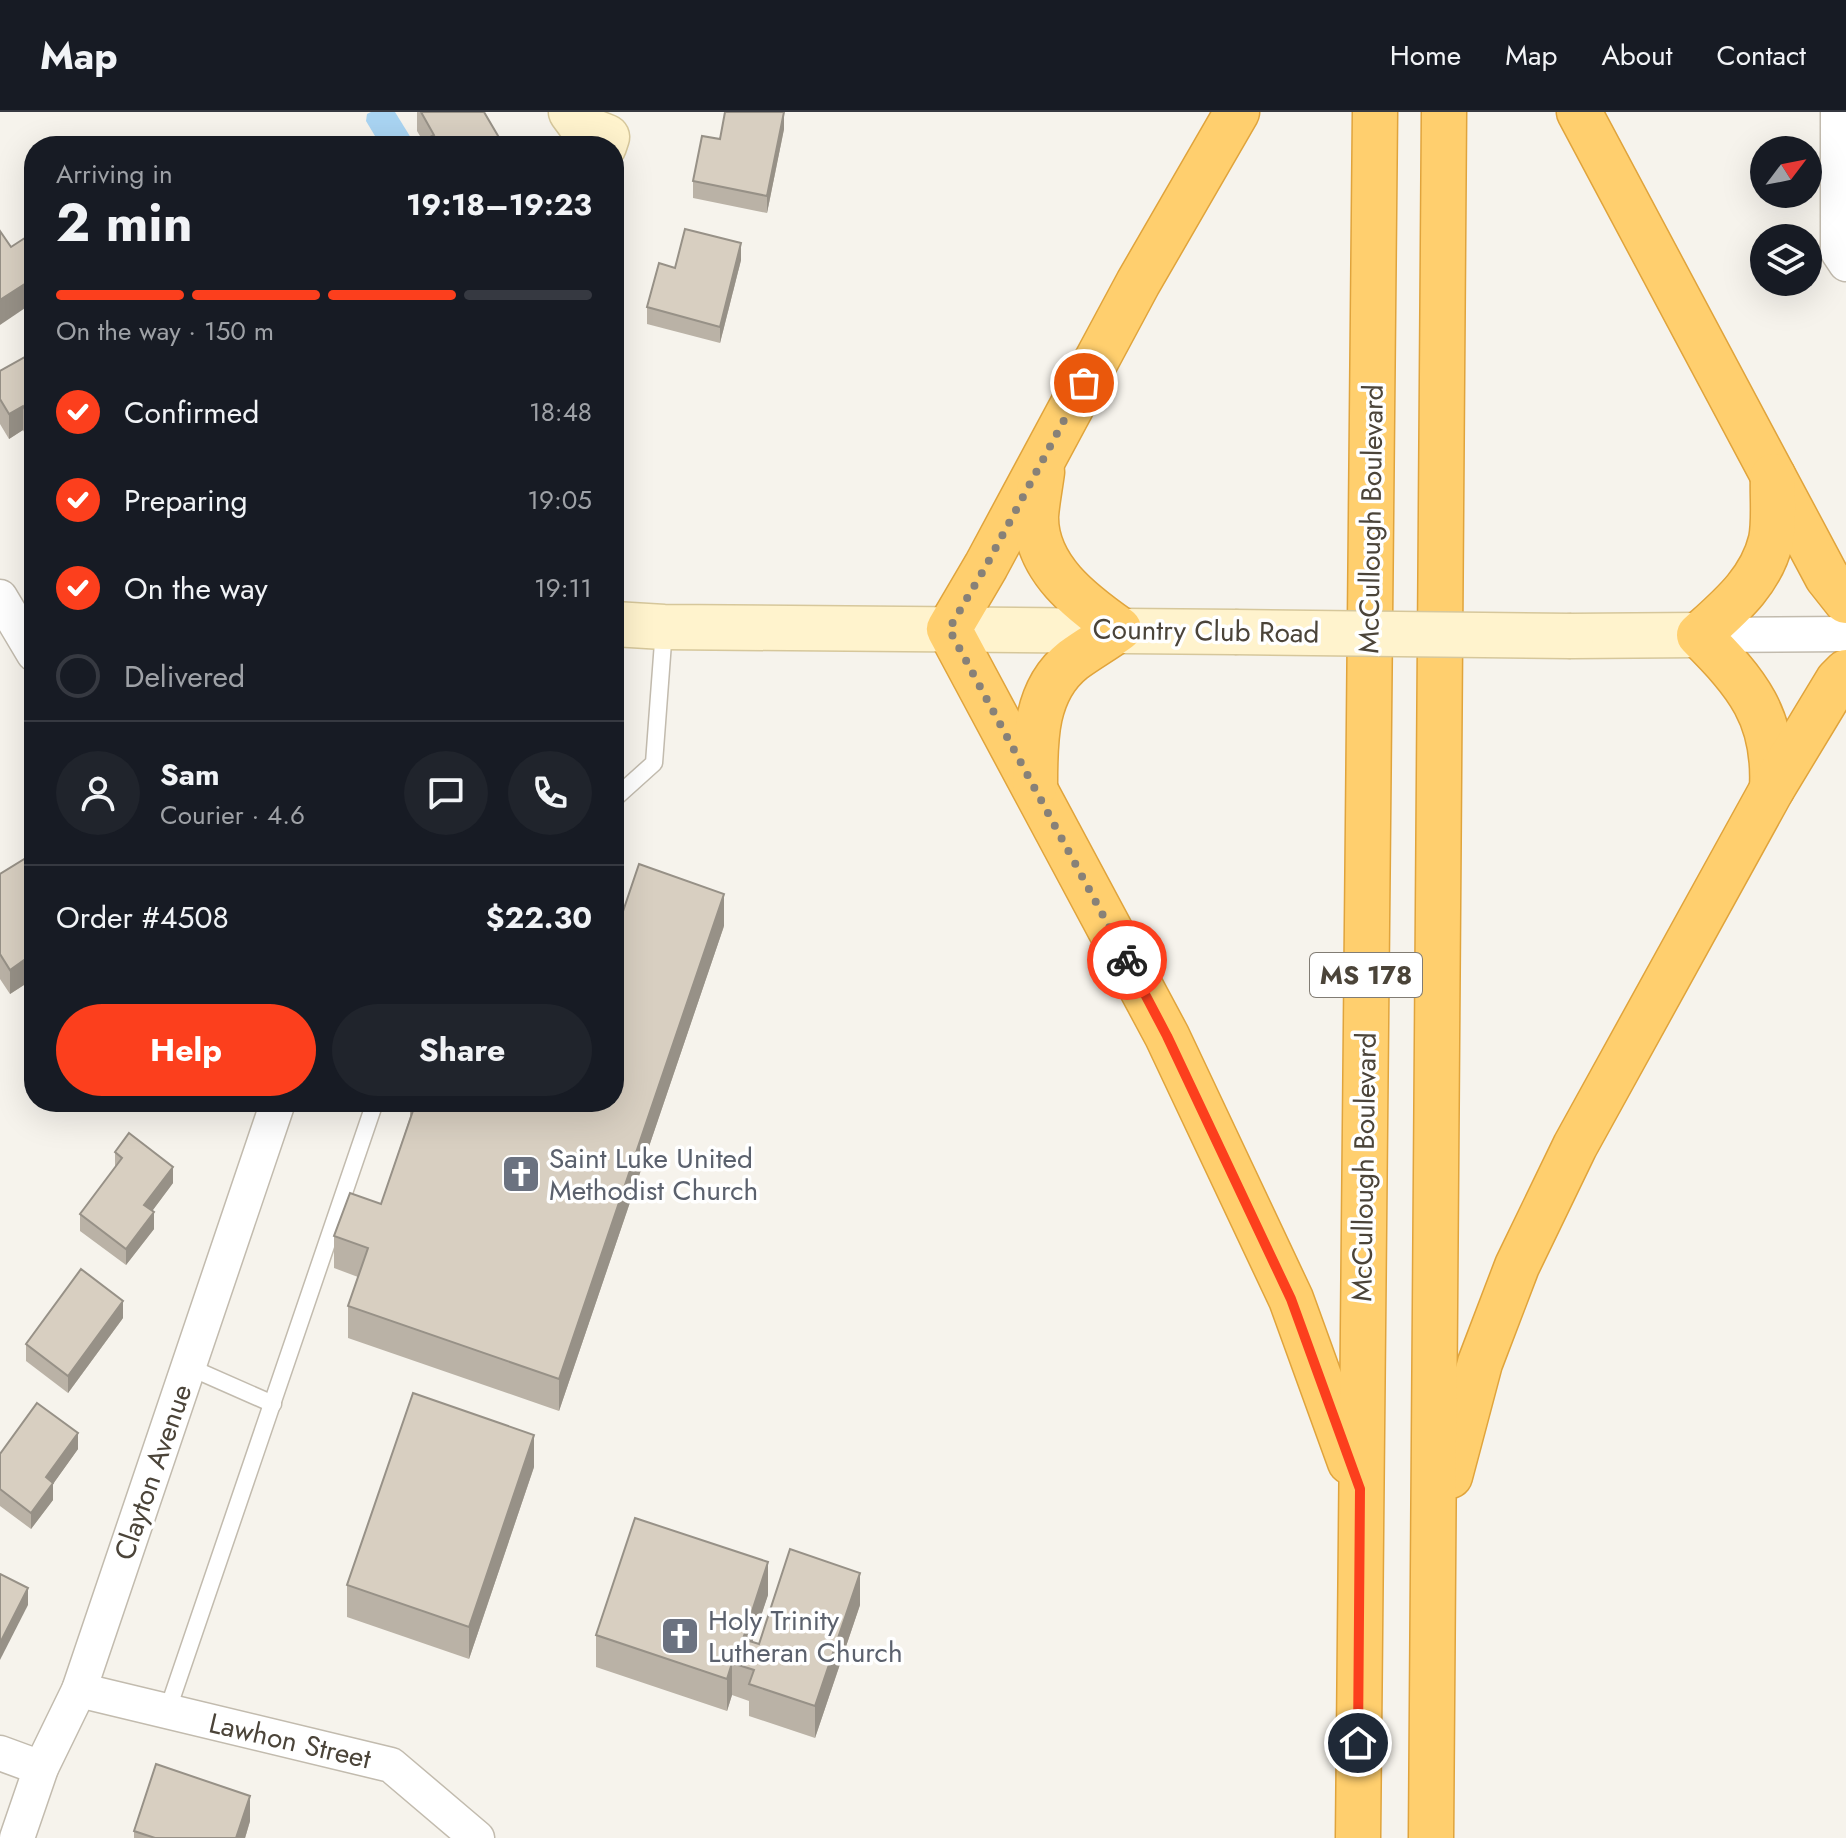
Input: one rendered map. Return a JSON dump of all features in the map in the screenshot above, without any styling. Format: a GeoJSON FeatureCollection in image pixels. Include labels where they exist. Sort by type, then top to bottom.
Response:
{"type":"FeatureCollection","features":[{"type":"Feature","properties":{"kind":"highway"},"geometry":{"type":"LineString","coordinates":[[1237,112],[1138,283],[949,629],[1167,1036],[1291,1299],[1360,1489]]}},
{"type":"Feature","properties":{"kind":"highway","name":"McCullough Boulevard"},"geometry":{"type":"LineString","coordinates":[[1358,1838],[1375,112]]}},
{"type":"Feature","properties":{"kind":"highway","name":"MS 178"},"geometry":{"type":"LineString","coordinates":[[1431,1838],[1444,112]]}},
{"type":"Feature","properties":{"kind":"highway"},"geometry":{"type":"LineString","coordinates":[[1579,112],[1827,577],[1846,601]]}},
{"type":"Feature","properties":{"kind":"highway"},"geometry":{"type":"LineString","coordinates":[[1035,787],[1035,733],[1042,707],[1070,662],[1119,629],[1080,601],[1049,562],[1036,519],[1044,458]]}},
{"type":"Feature","properties":{"kind":"highway"},"geometry":{"type":"LineString","coordinates":[[1772,789],[1773,761],[1763,715],[1730,666],[1699,635],[1742,597],[1760,568],[1771,539],[1773,473]]}},
{"type":"Feature","properties":{"kind":"highway"},"geometry":{"type":"LineString","coordinates":[[1434,1537],[1480,1363],[1517,1266],[1575,1146],[1772,789],[1838,680],[1846,672]]}},
{"type":"Feature","properties":{"kind":"street"},"geometry":{"type":"LineString","coordinates":[[571,112],[582,127],[608,132]]}},
{"type":"Feature","properties":{"kind":"street"},"geometry":{"type":"LineString","coordinates":[[1838,112],[1838,252],[1846,264]]}},
{"type":"Feature","properties":{"kind":"street"},"geometry":{"type":"LineString","coordinates":[[0,597],[24,637]]}},
{"type":"Feature","properties":{"kind":"street","name":"Country Club Road"},"geometry":{"type":"LineString","coordinates":[[624,625],[1571,636],[1846,634]]}},
{"type":"Feature","properties":{"kind":"street","name":"Clayton Avenue"},"geometry":{"type":"LineString","coordinates":[[17,1838],[41,1768],[79,1690],[275,1112]]}},
{"type":"Feature","properties":{"kind":"street","name":"Lawhon Street"},"geometry":{"type":"LineString","coordinates":[[79,1690],[391,1765],[477,1838]]}},
{"type":"Feature","properties":{"kind":"street"},"geometry":{"type":"LineString","coordinates":[[0,1753],[41,1768]]}},
{"type":"Feature","properties":{"kind":"lane"},"geometry":{"type":"LineString","coordinates":[[624,790],[654,763],[664,627]]}},
{"type":"Feature","properties":{"kind":"lane"},"geometry":{"type":"LineString","coordinates":[[167,1712],[372,1112]]}},
{"type":"Feature","properties":{"kind":"lane"},"geometry":{"type":"LineString","coordinates":[[189,1367],[273,1404]]}},
{"type":"Feature","properties":{"kind":"water"},"geometry":{"type":"Polygon","coordinates":[[[395,112],[410,136],[375,136],[366,121],[367,114],[395,112]]]}},
{"type":"Feature","properties":{"kind":"building"},"geometry":{"type":"Polygon","coordinates":[[[421,112],[484,112],[498,136],[432,136],[421,112]]]}},
{"type":"Feature","properties":{"kind":"building"},"geometry":{"type":"Polygon","coordinates":[[[725,112],[784,112],[767,196],[693,181],[702,136],[720,139],[725,112]]]}},
{"type":"Feature","properties":{"kind":"building"},"geometry":{"type":"Polygon","coordinates":[[[685,229],[741,243],[720,327],[647,307],[659,263],[675,268],[685,229]]]}},
{"type":"Feature","properties":{"kind":"building"},"geometry":{"type":"Polygon","coordinates":[[[0,231],[11,247],[24,239],[24,284],[0,300],[0,231]]]}},
{"type":"Feature","properties":{"kind":"building"},"geometry":{"type":"Polygon","coordinates":[[[24,358],[24,408],[9,414],[0,399],[0,371],[24,358]]]}},
{"type":"Feature","properties":{"kind":"building"},"geometry":{"type":"Polygon","coordinates":[[[24,859],[24,960],[10,970],[0,954],[0,874],[24,859]]]}},
{"type":"Feature","properties":{"kind":"building","name":"Saint Luke United Methodist Church"},"geometry":{"type":"Polygon","coordinates":[[[639,864],[724,894],[559,1379],[348,1306],[368,1248],[334,1236],[350,1193],[381,1204],[413,1112],[624,1112],[624,908],[639,864]]]}},
{"type":"Feature","properties":{"kind":"building"},"geometry":{"type":"Polygon","coordinates":[[[129,1133],[173,1167],[144,1205],[154,1212],[126,1249],[80,1214],[122,1158],[115,1152],[129,1133]]]}},
{"type":"Feature","properties":{"kind":"building"},"geometry":{"type":"Polygon","coordinates":[[[81,1269],[123,1301],[68,1376],[26,1344],[81,1269]]]}},
{"type":"Feature","properties":{"kind":"building"},"geometry":{"type":"Polygon","coordinates":[[[413,1393],[534,1435],[469,1627],[347,1585],[413,1393]]]}},
{"type":"Feature","properties":{"kind":"building"},"geometry":{"type":"Polygon","coordinates":[[[37,1403],[78,1433],[46,1477],[53,1483],[31,1513],[0,1489],[0,1454],[37,1403]]]}},
{"type":"Feature","properties":{"kind":"building","name":"Holy Trinity Lutheran Church"},"geometry":{"type":"Polygon","coordinates":[[[635,1518],[768,1562],[743,1639],[759,1644],[790,1549],[860,1573],[815,1706],[749,1684],[754,1670],[732,1663],[727,1679],[596,1635],[635,1518]]]}},
{"type":"Feature","properties":{"kind":"building"},"geometry":{"type":"Polygon","coordinates":[[[0,1574],[28,1588],[0,1643],[0,1574]]]}},
{"type":"Feature","properties":{"kind":"building"},"geometry":{"type":"Polygon","coordinates":[[[156,1764],[250,1796],[236,1838],[155,1838],[134,1831],[156,1764]]]}},
{"type":"Feature","properties":{"kind":"way so far"},"geometry":{"type":"LineString","coordinates":[[1084,383],[949,629],[1127,960]]}},
{"type":"Feature","properties":{"kind":"place","name":"Saint Luke United Methodist Church"},"geometry":{"type":"Point","coordinates":[521,1174]}},
{"type":"Feature","properties":{"kind":"place","name":"Holy Trinity Lutheran Church"},"geometry":{"type":"Point","coordinates":[680,1636]}},
{"type":"Feature","properties":{"kind":"route"},"geometry":{"type":"LineString","coordinates":[[1127,960],[1167,1036],[1291,1299],[1360,1489],[1358,1743]]}}]}
